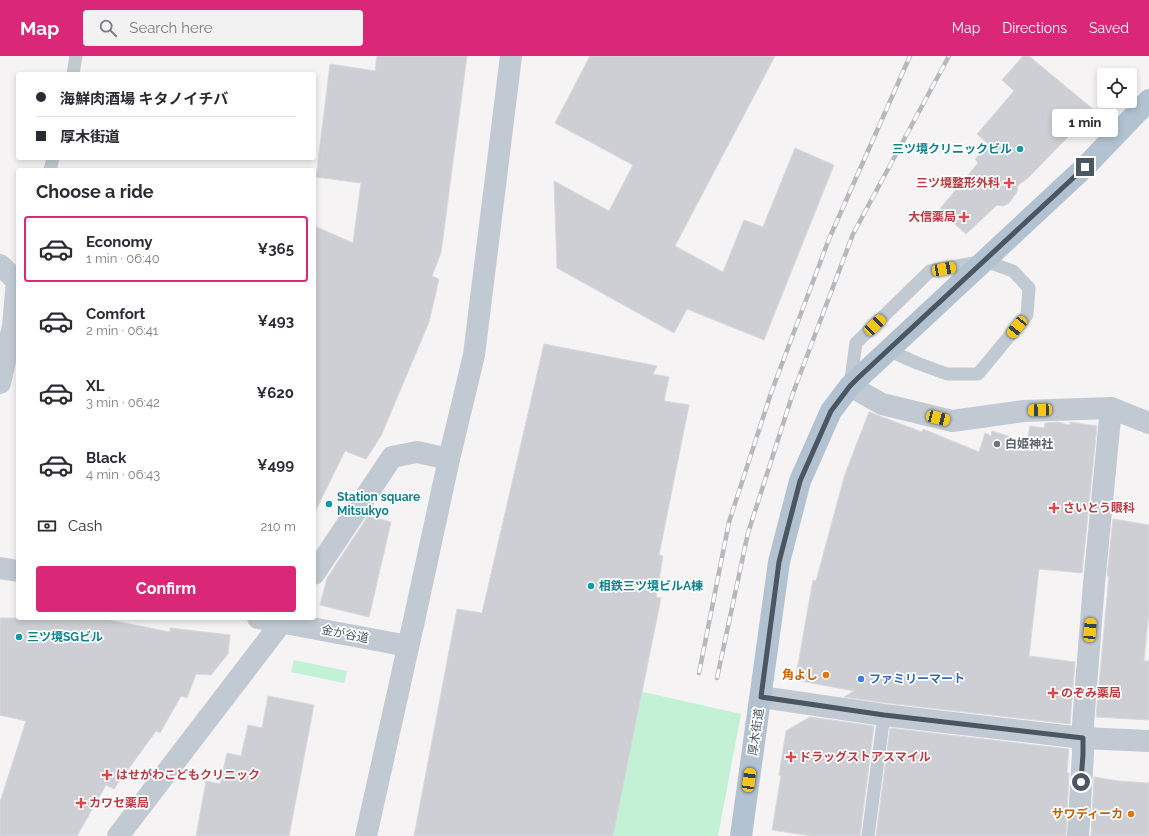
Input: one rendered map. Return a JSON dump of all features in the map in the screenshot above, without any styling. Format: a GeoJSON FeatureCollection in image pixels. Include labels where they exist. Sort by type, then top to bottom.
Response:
{"type":"FeatureCollection","features":[{"type":"Feature","properties":{"kind":"main road","name":"厚木街道"},"geometry":{"type":"LineString","coordinates":[[741,836],[779,562],[800,481],[831,411],[850,386],[1085,167],[1149,100]]}},
{"type":"Feature","properties":{"kind":"street"},"geometry":{"type":"LineString","coordinates":[[366,836],[449,459],[474,355],[511,56]]}},
{"type":"Feature","properties":{"kind":"street"},"geometry":{"type":"LineString","coordinates":[[0,265],[16,277]]}},
{"type":"Feature","properties":{"kind":"street"},"geometry":{"type":"LineString","coordinates":[[0,383],[13,326],[16,298]]}},
{"type":"Feature","properties":{"kind":"street"},"geometry":{"type":"LineString","coordinates":[[850,386],[882,404],[952,421],[1024,411],[1111,408],[1149,423]]}},
{"type":"Feature","properties":{"kind":"street"},"geometry":{"type":"LineString","coordinates":[[1078,836],[1083,738],[1094,584],[1111,408]]}},
{"type":"Feature","properties":{"kind":"street"},"geometry":{"type":"LineString","coordinates":[[316,571],[392,457],[417,452],[449,459]]}},
{"type":"Feature","properties":{"kind":"street"},"geometry":{"type":"LineString","coordinates":[[0,568],[16,571]]}},
{"type":"Feature","properties":{"kind":"street"},"geometry":{"type":"LineString","coordinates":[[118,836],[283,620]]}},
{"type":"Feature","properties":{"kind":"street","name":"金が谷道"},"geometry":{"type":"LineString","coordinates":[[283,620],[408,646]]}},
{"type":"Feature","properties":{"kind":"street"},"geometry":{"type":"LineString","coordinates":[[761,697],[884,715],[1083,738],[1149,741]]}},
{"type":"Feature","properties":{"kind":"lane"},"geometry":{"type":"LineString","coordinates":[[73,72],[76,56]]}},
{"type":"Feature","properties":{"kind":"lane"},"geometry":{"type":"LineString","coordinates":[[850,386],[856,343],[930,271],[985,261],[1013,270],[1029,288],[1027,315],[978,374],[947,374],[888,350]]}},
{"type":"Feature","properties":{"kind":"lane"},"geometry":{"type":"LineString","coordinates":[[868,836],[884,715]]}},
{"type":"Feature","properties":{"kind":"green space"},"geometry":{"type":"Polygon","coordinates":[[[294,660],[347,671],[344,683],[291,672],[294,660]]]}},
{"type":"Feature","properties":{"kind":"green space"},"geometry":{"type":"Polygon","coordinates":[[[639,691],[741,714],[718,836],[613,836],[639,691]]]}},
{"type":"Feature","properties":{"kind":"building"},"geometry":{"type":"Polygon","coordinates":[[[377,56],[467,56],[441,253],[432,276],[439,279],[429,322],[381,436],[366,459],[345,451],[316,510],[316,227],[353,243],[361,183],[316,177],[330,64],[375,71],[377,56]]]}},
{"type":"Feature","properties":{"kind":"building"},"geometry":{"type":"Polygon","coordinates":[[[590,56],[775,56],[675,246],[723,272],[744,220],[763,227],[795,148],[834,165],[764,340],[687,309],[674,333],[557,268],[554,181],[609,211],[633,165],[555,123],[590,56]]]}},
{"type":"Feature","properties":{"kind":"building","name":"三ツ境クリニックビル"},"geometry":{"type":"Polygon","coordinates":[[[1023,56],[1029,56],[1094,110],[1028,178],[1018,185],[1017,192],[1009,203],[1003,206],[997,205],[966,234],[939,210],[978,163],[975,159],[989,145],[977,134],[1014,91],[1002,80],[1023,56]]]}},
{"type":"Feature","properties":{"kind":"building","name":"相鉄三ツ境ビルA棟"},"geometry":{"type":"Polygon","coordinates":[[[544,344],[657,366],[653,374],[669,377],[664,401],[689,405],[659,555],[663,556],[656,597],[661,598],[613,836],[414,836],[457,609],[482,613],[544,344]]]}},
{"type":"Feature","properties":{"kind":"building"},"geometry":{"type":"Polygon","coordinates":[[[869,412],[922,432],[923,429],[979,452],[985,433],[991,436],[992,431],[1027,442],[1030,426],[1044,428],[1045,423],[1057,422],[1070,425],[1070,422],[1097,426],[1082,573],[1039,569],[1029,656],[1075,662],[1070,724],[844,697],[854,691],[801,681],[802,677],[796,676],[813,580],[816,581],[845,474],[869,412]]]}},
{"type":"Feature","properties":{"kind":"building"},"geometry":{"type":"Polygon","coordinates":[[[368,516],[391,522],[369,617],[320,605],[327,578],[368,516]]]}},
{"type":"Feature","properties":{"kind":"building"},"geometry":{"type":"Polygon","coordinates":[[[1113,519],[1149,525],[1149,611],[1144,661],[1149,661],[1149,720],[1096,717],[1113,519]]]}},
{"type":"Feature","properties":{"kind":"building"},"geometry":{"type":"Polygon","coordinates":[[[0,618],[16,618],[16,620],[109,620],[170,632],[170,628],[230,635],[228,654],[211,675],[196,674],[187,698],[181,696],[160,733],[156,731],[114,789],[106,785],[77,836],[0,836],[0,802],[26,721],[0,715],[0,618]]]}},
{"type":"Feature","properties":{"kind":"building"},"geometry":{"type":"Polygon","coordinates":[[[268,696],[314,705],[289,836],[196,836],[206,781],[220,784],[227,753],[241,756],[248,725],[262,728],[268,696]]]}},
{"type":"Feature","properties":{"kind":"building"},"geometry":{"type":"Polygon","coordinates":[[[810,717],[874,726],[860,836],[811,836],[772,830],[781,776],[779,775],[786,731],[810,717]]]}},
{"type":"Feature","properties":{"kind":"building"},"geometry":{"type":"Polygon","coordinates":[[[890,728],[1069,749],[1066,836],[876,836],[890,728]]]}},
{"type":"Feature","properties":{"kind":"building"},"geometry":{"type":"Polygon","coordinates":[[[1094,777],[1118,781],[1149,783],[1149,836],[1091,836],[1094,777]]]}},
{"type":"Feature","properties":{"kind":"railway"},"geometry":{"type":"LineString","coordinates":[[699,673],[729,522],[771,393],[829,239],[910,56]]}},
{"type":"Feature","properties":{"kind":"railway"},"geometry":{"type":"LineString","coordinates":[[717,678],[748,533],[793,393],[853,234],[949,56]]}},
{"type":"Feature","properties":{"kind":"place","name":"三ツ境クリニックビル"},"geometry":{"type":"Point","coordinates":[1020,149]}},
{"type":"Feature","properties":{"kind":"place","name":"三ツ境整形外科"},"geometry":{"type":"Point","coordinates":[1009,183]}},
{"type":"Feature","properties":{"kind":"place","name":"大信薬局"},"geometry":{"type":"Point","coordinates":[964,217]}},
{"type":"Feature","properties":{"kind":"place","name":"白姫神社"},"geometry":{"type":"Point","coordinates":[997,444]}},
{"type":"Feature","properties":{"kind":"place","name":"Station square Mitsukyo"},"geometry":{"type":"Point","coordinates":[329,504]}},
{"type":"Feature","properties":{"kind":"place","name":"さいとう眼科"},"geometry":{"type":"Point","coordinates":[1054,508]}},
{"type":"Feature","properties":{"kind":"place","name":"相鉄三ツ境ビルA棟"},"geometry":{"type":"Point","coordinates":[591,586]}},
{"type":"Feature","properties":{"kind":"place","name":"三ツ境SGビル"},"geometry":{"type":"Point","coordinates":[19,637]}},
{"type":"Feature","properties":{"kind":"place","name":"角よし"},"geometry":{"type":"Point","coordinates":[826,675]}},
{"type":"Feature","properties":{"kind":"place","name":"ファミリーマート"},"geometry":{"type":"Point","coordinates":[861,679]}},
{"type":"Feature","properties":{"kind":"place","name":"のぞみ薬局"},"geometry":{"type":"Point","coordinates":[1053,693]}},
{"type":"Feature","properties":{"kind":"place","name":"ドラッグストアスマイル"},"geometry":{"type":"Point","coordinates":[791,757]}},
{"type":"Feature","properties":{"kind":"place","name":"はせがわこどもクリニック"},"geometry":{"type":"Point","coordinates":[107,775]}},
{"type":"Feature","properties":{"kind":"place","name":"カワセ薬局"},"geometry":{"type":"Point","coordinates":[81,803]}},
{"type":"Feature","properties":{"kind":"place","name":"サワディーカ"},"geometry":{"type":"Point","coordinates":[1131,814]}},
{"type":"Feature","properties":{"kind":"route"},"geometry":{"type":"LineString","coordinates":[[1081,782],[1083,738],[884,715],[761,697],[779,562],[800,481],[831,411],[850,386],[859,377],[1085,167]]}}]}
